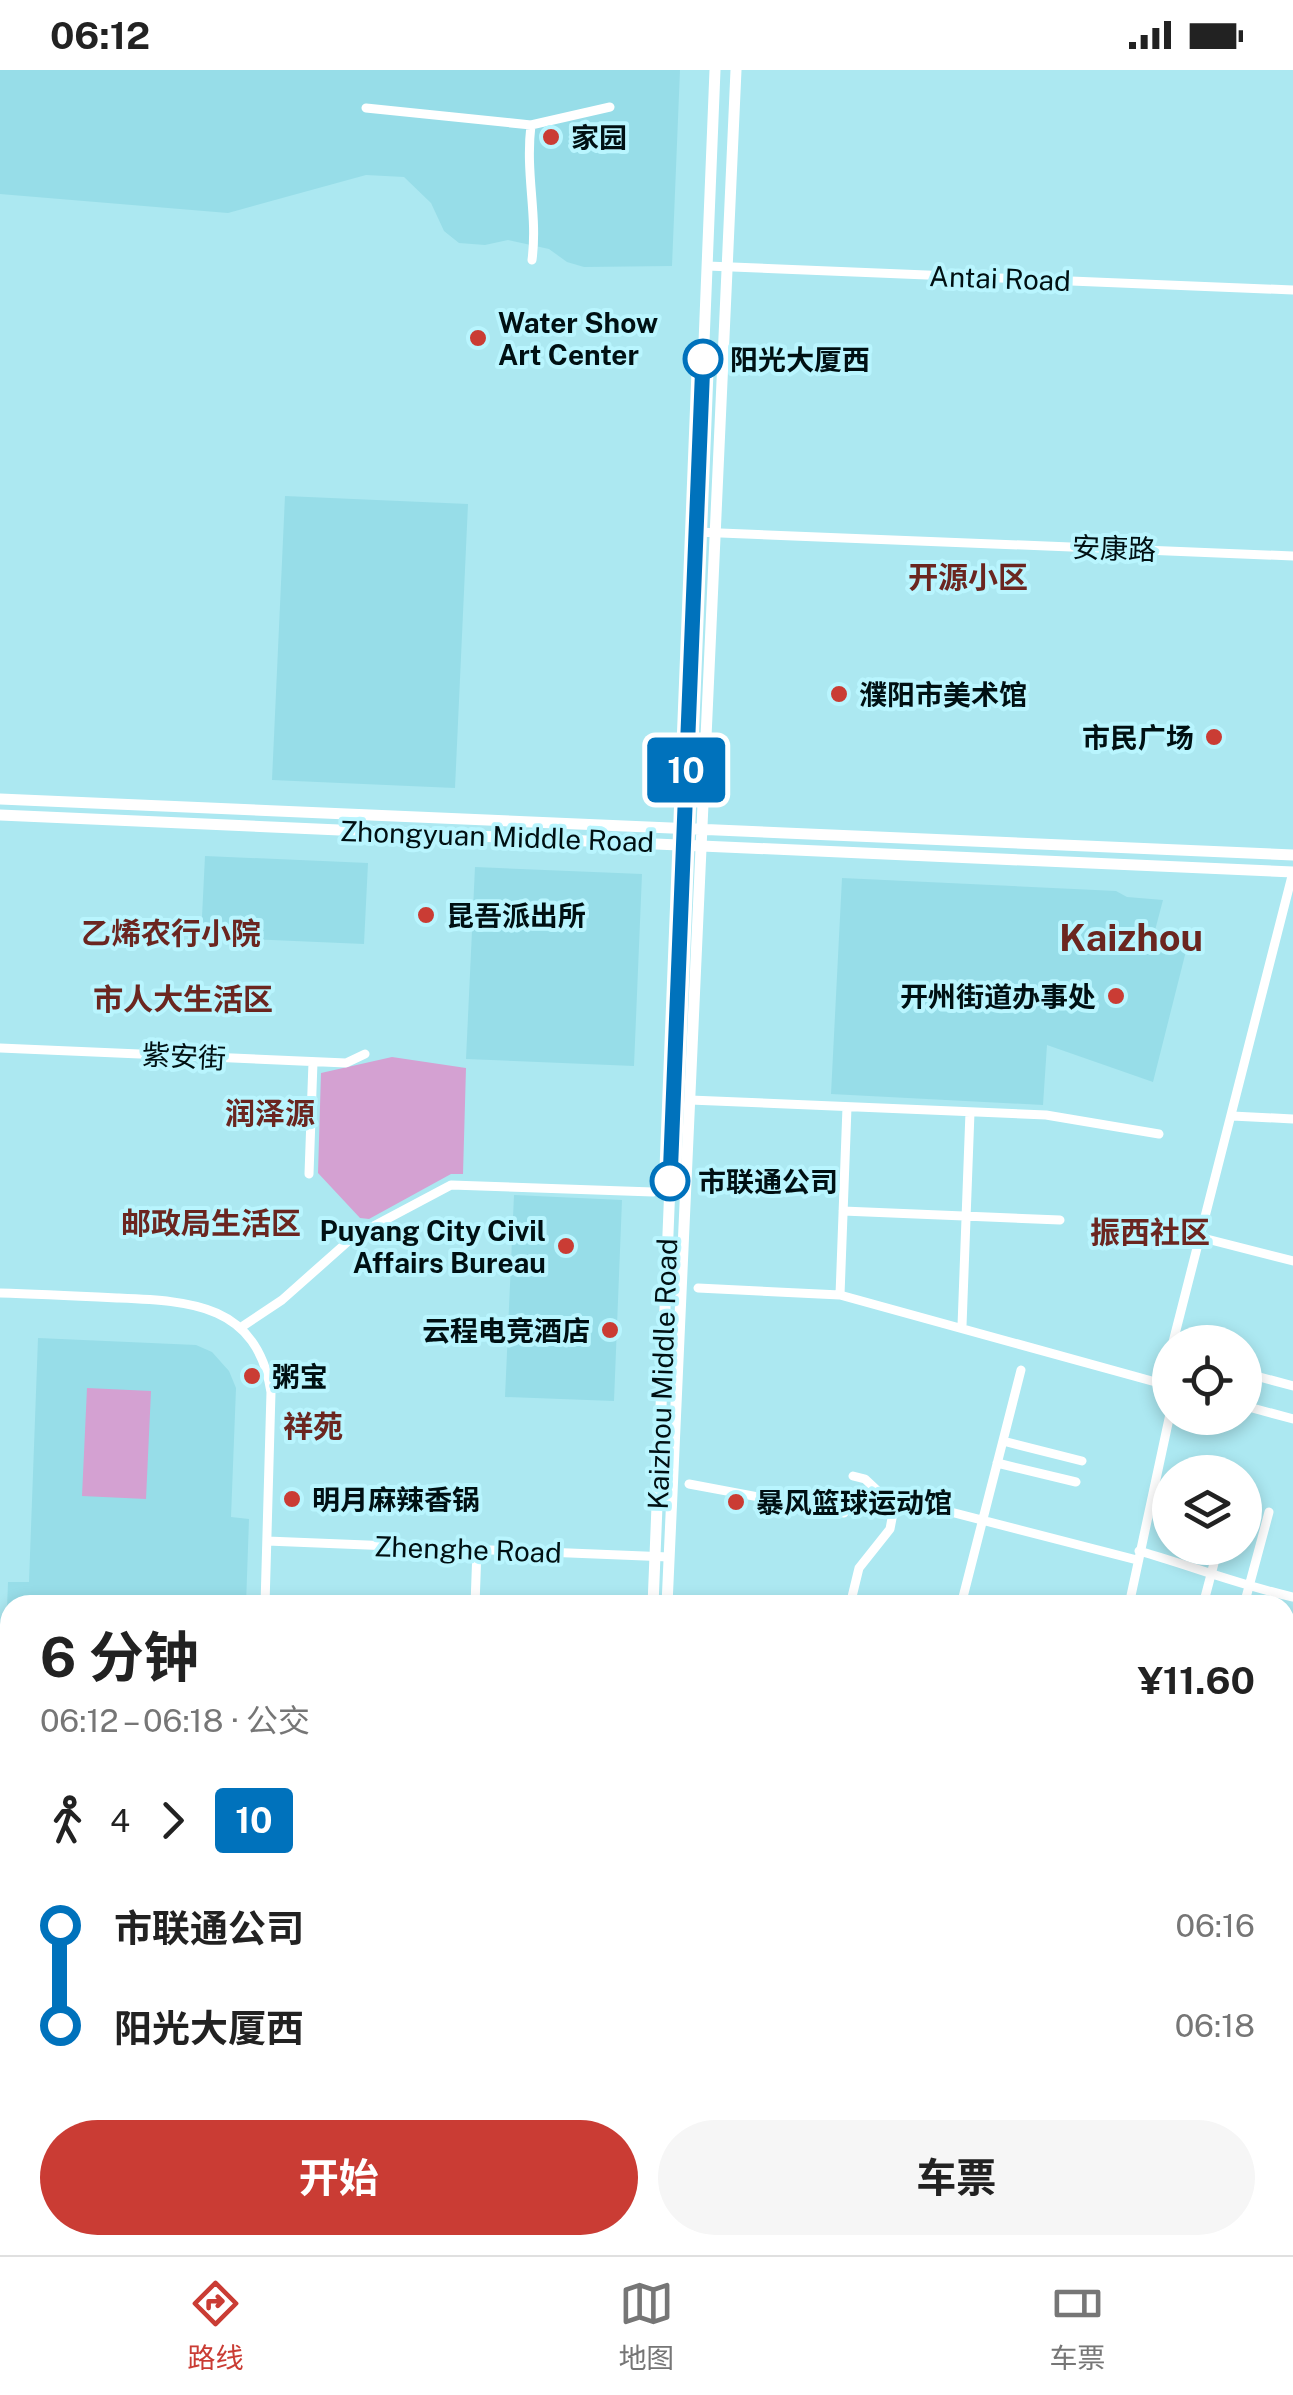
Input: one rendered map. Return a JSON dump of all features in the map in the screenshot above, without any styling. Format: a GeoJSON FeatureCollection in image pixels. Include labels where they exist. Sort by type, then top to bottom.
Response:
{"type":"FeatureCollection","features":[{"type":"Feature","properties":{"kind":"main road","name":"Kaizhou Middle Road"},"geometry":{"type":"LineString","coordinates":[[666,1595],[662,1557],[684,828],[715,70]]}},
{"type":"Feature","properties":{"kind":"main road","name":"Kaizhou Middle Road"},"geometry":{"type":"LineString","coordinates":[[655,1595],[662,1557],[690,1100],[736,70]]}},
{"type":"Feature","properties":{"kind":"main road","name":"Zhongyuan Middle Road"},"geometry":{"type":"LineString","coordinates":[[0,799],[1293,855]]}},
{"type":"Feature","properties":{"kind":"main road","name":"Zhongyuan Middle Road"},"geometry":{"type":"LineString","coordinates":[[0,815],[1293,872]]}},
{"type":"Feature","properties":{"kind":"street"},"geometry":{"type":"LineString","coordinates":[[366,108],[530,125],[610,106]]}},
{"type":"Feature","properties":{"kind":"street"},"geometry":{"type":"LineString","coordinates":[[530,125],[526,165],[536,233],[532,260]]}},
{"type":"Feature","properties":{"kind":"street","name":"Antai Road"},"geometry":{"type":"LineString","coordinates":[[708,266],[1293,290]]}},
{"type":"Feature","properties":{"kind":"street","name":"安康路"},"geometry":{"type":"LineString","coordinates":[[696,532],[1293,556]]}},
{"type":"Feature","properties":{"kind":"street"},"geometry":{"type":"LineString","coordinates":[[1177,1325],[1293,872]]}},
{"type":"Feature","properties":{"kind":"street","name":"紫安街"},"geometry":{"type":"LineString","coordinates":[[0,1048],[346,1064],[365,1054]]}},
{"type":"Feature","properties":{"kind":"street"},"geometry":{"type":"LineString","coordinates":[[310,1174],[313,1062]]}},
{"type":"Feature","properties":{"kind":"street"},"geometry":{"type":"LineString","coordinates":[[690,1100],[1077,1118],[1159,1134]]}},
{"type":"Feature","properties":{"kind":"street"},"geometry":{"type":"LineString","coordinates":[[840,1295],[847,1107]]}},
{"type":"Feature","properties":{"kind":"street"},"geometry":{"type":"LineString","coordinates":[[962,1326],[970,1112]]}},
{"type":"Feature","properties":{"kind":"street"},"geometry":{"type":"LineString","coordinates":[[1232,1116],[1293,1119]]}},
{"type":"Feature","properties":{"kind":"street"},"geometry":{"type":"LineString","coordinates":[[240,1328],[282,1300],[353,1237],[450,1185],[654,1192]]}},
{"type":"Feature","properties":{"kind":"street"},"geometry":{"type":"LineString","coordinates":[[843,1211],[1060,1220]]}},
{"type":"Feature","properties":{"kind":"street"},"geometry":{"type":"LineString","coordinates":[[1199,1238],[1293,1261]]}},
{"type":"Feature","properties":{"kind":"street"},"geometry":{"type":"LineString","coordinates":[[698,1288],[840,1295],[1152,1381]]}},
{"type":"Feature","properties":{"kind":"street"},"geometry":{"type":"LineString","coordinates":[[0,1293],[176,1300],[218,1312],[240,1328],[264,1362],[271,1392],[265,1595]]}},
{"type":"Feature","properties":{"kind":"street"},"geometry":{"type":"LineString","coordinates":[[964,1595],[1021,1370]]}},
{"type":"Feature","properties":{"kind":"street"},"geometry":{"type":"LineString","coordinates":[[1262,1378],[1293,1386]]}},
{"type":"Feature","properties":{"kind":"street"},"geometry":{"type":"LineString","coordinates":[[1262,1411],[1293,1419]]}},
{"type":"Feature","properties":{"kind":"street"},"geometry":{"type":"LineString","coordinates":[[1131,1595],[1165,1435]]}},
{"type":"Feature","properties":{"kind":"street"},"geometry":{"type":"LineString","coordinates":[[1003,1441],[1082,1461]]}},
{"type":"Feature","properties":{"kind":"street"},"geometry":{"type":"LineString","coordinates":[[997,1463],[1076,1482]]}},
{"type":"Feature","properties":{"kind":"street"},"geometry":{"type":"LineString","coordinates":[[853,1476],[896,1498],[1285,1595]]}},
{"type":"Feature","properties":{"kind":"street"},"geometry":{"type":"LineString","coordinates":[[689,1484],[844,1512]]}},
{"type":"Feature","properties":{"kind":"street"},"geometry":{"type":"LineString","coordinates":[[852,1595],[859,1568],[890,1530],[896,1498]]}},
{"type":"Feature","properties":{"kind":"street"},"geometry":{"type":"LineString","coordinates":[[1247,1595],[1269,1512]]}},
{"type":"Feature","properties":{"kind":"street","name":"Zhenghe Road"},"geometry":{"type":"LineString","coordinates":[[267,1541],[662,1557]]}},
{"type":"Feature","properties":{"kind":"street"},"geometry":{"type":"LineString","coordinates":[[475,1595],[477,1549]]}},
{"type":"Feature","properties":{"kind":"street"},"geometry":{"type":"LineString","coordinates":[[1206,1595],[1214,1565]]}},
{"type":"Feature","properties":{"kind":"shaded area"},"geometry":{"type":"Polygon","coordinates":[[[0,70],[680,70],[672,266],[584,267],[567,262],[549,249],[508,240],[485,245],[459,243],[444,231],[431,203],[404,177],[366,175],[228,213],[0,194],[0,70]]]}},
{"type":"Feature","properties":{"kind":"shaded area"},"geometry":{"type":"Polygon","coordinates":[[[285,496],[468,504],[455,788],[272,780],[285,496]]]}},
{"type":"Feature","properties":{"kind":"shaded area"},"geometry":{"type":"Polygon","coordinates":[[[205,856],[368,863],[364,944],[201,937],[205,856]]]}},
{"type":"Feature","properties":{"kind":"shaded area"},"geometry":{"type":"Polygon","coordinates":[[[475,867],[642,874],[634,1066],[466,1059],[475,867]]]}},
{"type":"Feature","properties":{"kind":"shaded area"},"geometry":{"type":"Polygon","coordinates":[[[842,878],[1116,891],[1127,897],[1163,900],[1153,938],[1187,947],[1153,1082],[1047,1045],[1043,1105],[831,1094],[842,878]]]}},
{"type":"Feature","properties":{"kind":"shaded area"},"geometry":{"type":"Polygon","coordinates":[[[392,1057],[466,1068],[463,1174],[451,1174],[369,1219],[360,1218],[318,1173],[321,1073],[392,1057]]]}},
{"type":"Feature","properties":{"kind":"shaded area"},"geometry":{"type":"Polygon","coordinates":[[[514,1195],[622,1200],[614,1401],[505,1397],[514,1195]]]}},
{"type":"Feature","properties":{"kind":"shaded area"},"geometry":{"type":"Polygon","coordinates":[[[38,1338],[196,1345],[212,1352],[229,1371],[236,1388],[231,1517],[249,1519],[246,1595],[8,1595],[8,1582],[29,1582],[38,1338]]]}},
{"type":"Feature","properties":{"kind":"shaded area"},"geometry":{"type":"Polygon","coordinates":[[[87,1388],[151,1391],[146,1499],[82,1496],[87,1388]]]}},
{"type":"Feature","properties":{"kind":"bus line","name":"10"},"geometry":{"type":"LineString","coordinates":[[670,1181],[686,858],[684,828],[703,359]]}},
{"type":"Feature","properties":{"kind":"place","name":"家园"},"geometry":{"type":"Point","coordinates":[551,137]}},
{"type":"Feature","properties":{"kind":"place","name":"Water Show Art Center"},"geometry":{"type":"Point","coordinates":[478,338]}},
{"type":"Feature","properties":{"kind":"place","name":"阳光大厦西"},"geometry":{"type":"Point","coordinates":[703,359]}},
{"type":"Feature","properties":{"kind":"place","name":"濮阳市美术馆"},"geometry":{"type":"Point","coordinates":[839,694]}},
{"type":"Feature","properties":{"kind":"place","name":"市民广场"},"geometry":{"type":"Point","coordinates":[1214,737]}},
{"type":"Feature","properties":{"kind":"place","name":"昆吾派出所"},"geometry":{"type":"Point","coordinates":[426,915]}},
{"type":"Feature","properties":{"kind":"place","name":"开州街道办事处"},"geometry":{"type":"Point","coordinates":[1116,996]}},
{"type":"Feature","properties":{"kind":"place","name":"市联通公司"},"geometry":{"type":"Point","coordinates":[670,1181]}},
{"type":"Feature","properties":{"kind":"place","name":"Puyang City Civil Affairs Bureau"},"geometry":{"type":"Point","coordinates":[566,1246]}},
{"type":"Feature","properties":{"kind":"place","name":"云程电竞酒店"},"geometry":{"type":"Point","coordinates":[610,1330]}},
{"type":"Feature","properties":{"kind":"place","name":"粥宝"},"geometry":{"type":"Point","coordinates":[252,1376]}},
{"type":"Feature","properties":{"kind":"place","name":"明月麻辣香锅"},"geometry":{"type":"Point","coordinates":[292,1499]}},
{"type":"Feature","properties":{"kind":"place","name":"暴风篮球运动馆"},"geometry":{"type":"Point","coordinates":[736,1502]}},
{"type":"Feature","properties":{"kind":"district","name":"开源小区"},"geometry":{"type":"Point","coordinates":[968,577]}},
{"type":"Feature","properties":{"kind":"district","name":"乙烯农行小院"},"geometry":{"type":"Point","coordinates":[171,933]}},
{"type":"Feature","properties":{"kind":"district","name":"Kaizhou"},"geometry":{"type":"Point","coordinates":[1131,937]}},
{"type":"Feature","properties":{"kind":"district","name":"市人大生活区"},"geometry":{"type":"Point","coordinates":[183,999]}},
{"type":"Feature","properties":{"kind":"district","name":"润泽源"},"geometry":{"type":"Point","coordinates":[270,1113]}},
{"type":"Feature","properties":{"kind":"district","name":"邮政局生活区"},"geometry":{"type":"Point","coordinates":[211,1223]}},
{"type":"Feature","properties":{"kind":"district","name":"振西社区"},"geometry":{"type":"Point","coordinates":[1150,1232]}},
{"type":"Feature","properties":{"kind":"district","name":"祥苑"},"geometry":{"type":"Point","coordinates":[313,1426]}}]}
